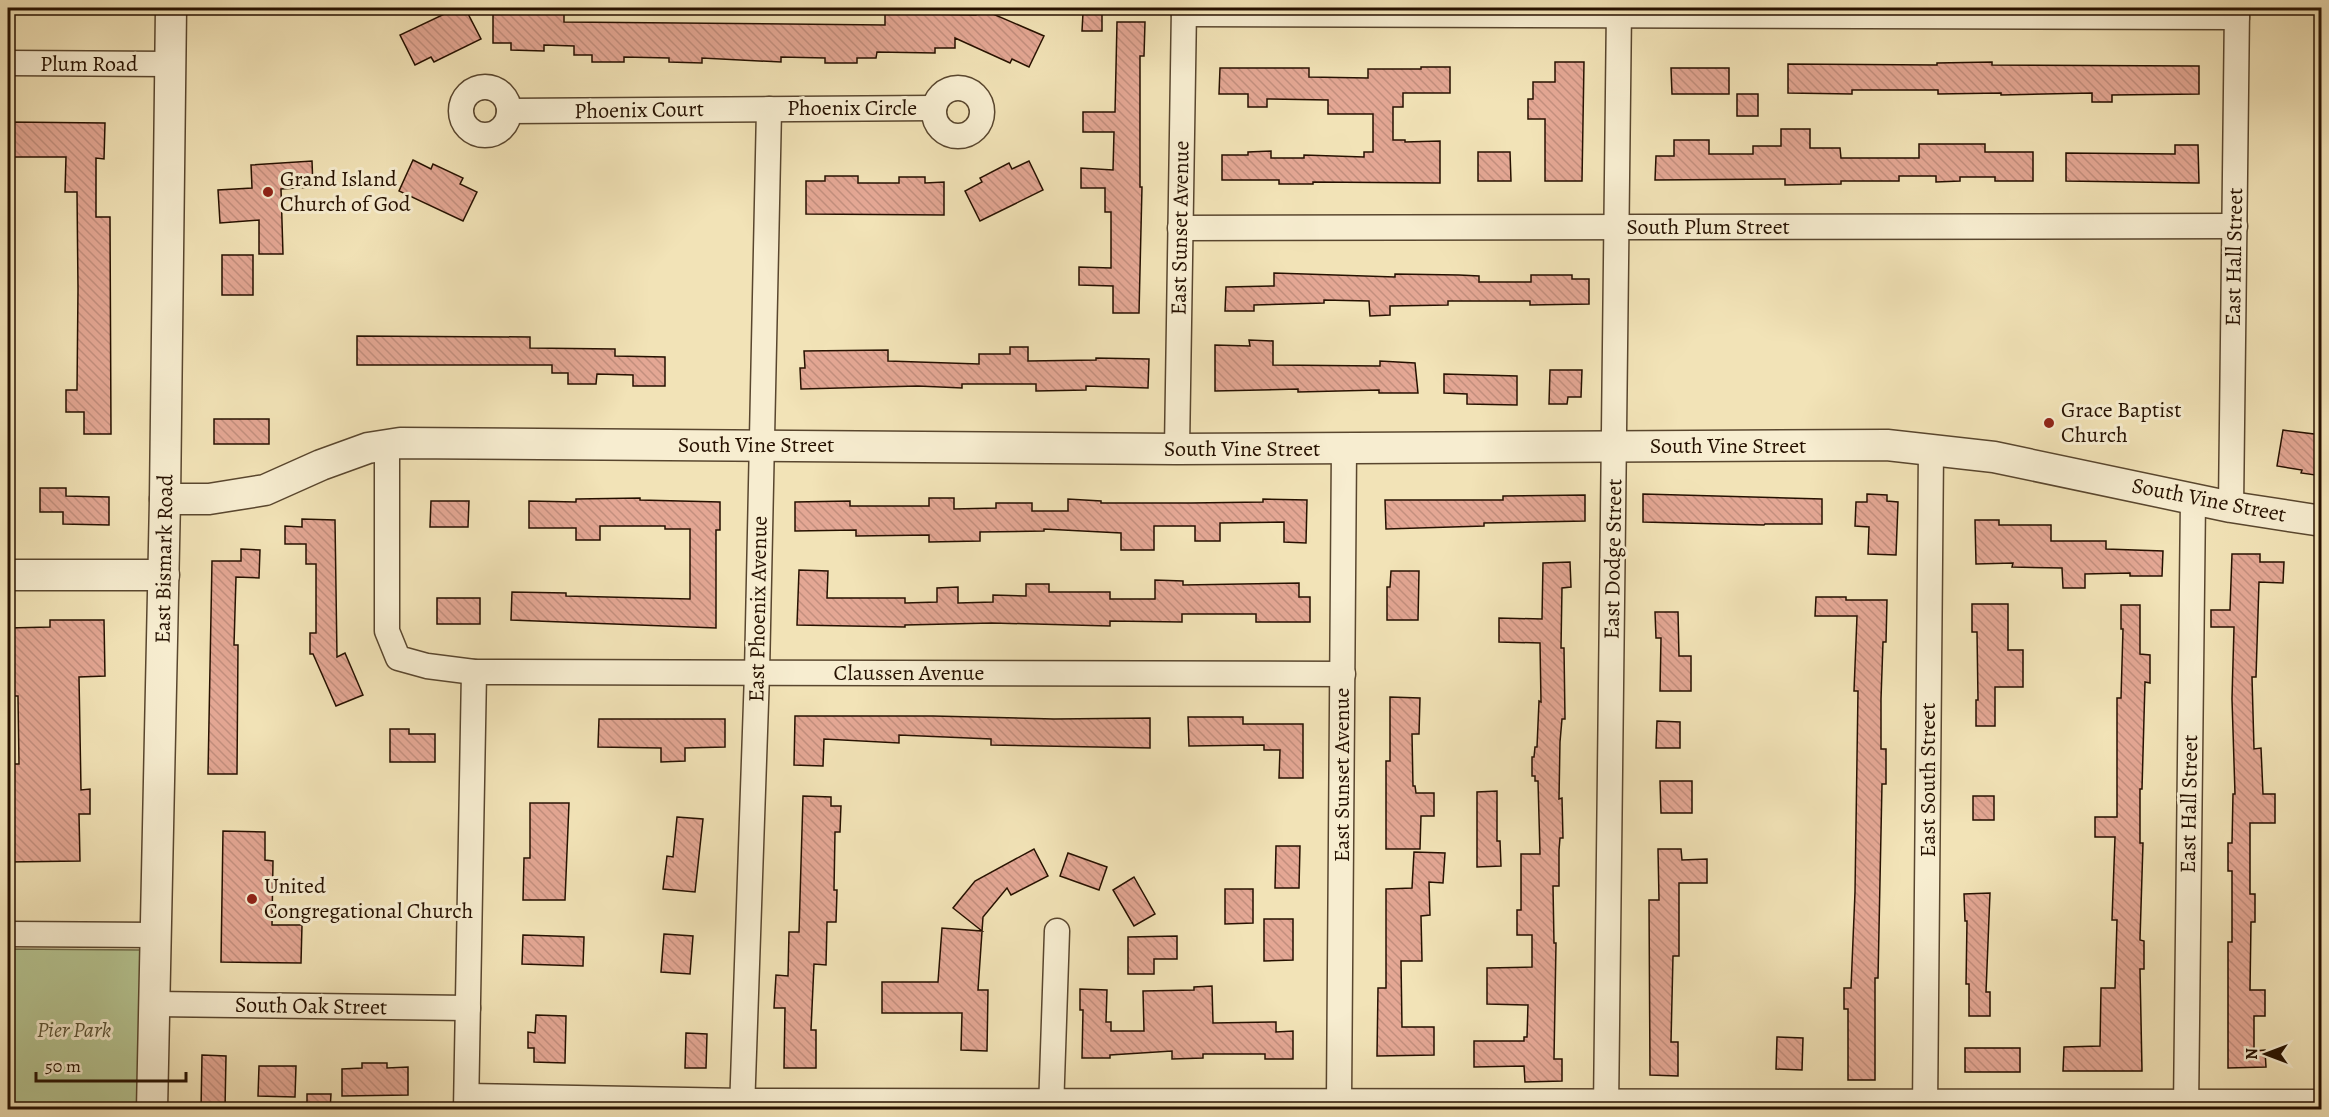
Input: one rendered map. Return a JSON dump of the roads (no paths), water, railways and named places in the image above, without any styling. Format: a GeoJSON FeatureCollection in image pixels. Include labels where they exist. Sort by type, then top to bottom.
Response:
{"type":"FeatureCollection","features":[{"type":"Feature","properties":{"kind":"street","name":"East Bismark Road"},"geometry":{"type":"LineString","coordinates":[[152,1110],[164,575],[171,8]]}},
{"type":"Feature","properties":{"kind":"street"},"geometry":{"type":"LineString","coordinates":[[1184,11],[2237,12]]}},
{"type":"Feature","properties":{"kind":"street","name":"East Sunset Avenue"},"geometry":{"type":"LineString","coordinates":[[1177,449],[1184,11]]}},
{"type":"Feature","properties":{"kind":"street","name":"East Dodge Street"},"geometry":{"type":"LineString","coordinates":[[1606,1106],[1619,11]]}},
{"type":"Feature","properties":{"kind":"street","name":"East Hall Street"},"geometry":{"type":"LineString","coordinates":[[2232,507],[2237,12]]}},
{"type":"Feature","properties":{"kind":"street","name":"Plum Road"},"geometry":{"type":"LineString","coordinates":[[8,63],[170,64]]}},
{"type":"Feature","properties":{"kind":"street","name":"Phoenix Circle"},"geometry":{"type":"LineString","coordinates":[[769,109],[934,108]]}},
{"type":"Feature","properties":{"kind":"street","name":"Phoenix Court"},"geometry":{"type":"LineString","coordinates":[[509,111],[769,109]]}},
{"type":"Feature","properties":{"kind":"street","name":"East Phoenix Avenue"},"geometry":{"type":"LineString","coordinates":[[742,1105],[757,673],[769,109]]}},
{"type":"Feature","properties":{"kind":"street","name":"South Plum Street"},"geometry":{"type":"LineString","coordinates":[[1180,228],[2235,226]]}},
{"type":"Feature","properties":{"kind":"street","name":"South Vine Street"},"geometry":{"type":"LineString","coordinates":[[165,499],[209,500],[265,490],[321,465],[368,448],[400,443],[1177,449],[1887,445],[1995,457],[2232,507],[2322,521]]}},
{"type":"Feature","properties":{"kind":"street","name":"Claussen Avenue"},"geometry":{"type":"LineString","coordinates":[[387,446],[387,630],[398,658],[427,666],[474,672],[1343,674]]}},
{"type":"Feature","properties":{"kind":"street","name":"East Sunset Avenue"},"geometry":{"type":"LineString","coordinates":[[1340,1101],[1344,448]]}},
{"type":"Feature","properties":{"kind":"street","name":"East South Street"},"geometry":{"type":"LineString","coordinates":[[1925,1106],[1931,450]]}},
{"type":"Feature","properties":{"kind":"street","name":"East Hall Street"},"geometry":{"type":"LineString","coordinates":[[2186,1106],[2193,499]]}},
{"type":"Feature","properties":{"kind":"street"},"geometry":{"type":"LineString","coordinates":[[8,574],[164,575]]}},
{"type":"Feature","properties":{"kind":"street"},"geometry":{"type":"LineString","coordinates":[[474,672],[467,1103],[1051,1105],[1340,1101],[1606,1106],[2186,1106],[2322,1102]]}},
{"type":"Feature","properties":{"kind":"street"},"geometry":{"type":"LineString","coordinates":[[1051,1105],[1057,931]]}},
{"type":"Feature","properties":{"kind":"street"},"geometry":{"type":"LineString","coordinates":[[8,934],[156,935]]}},
{"type":"Feature","properties":{"kind":"street","name":"South Oak Street"},"geometry":{"type":"LineString","coordinates":[[154,1004],[468,1008]]}},
{"type":"Feature","properties":{"kind":"place","name":"Grand Island Church of God"},"geometry":{"type":"Point","coordinates":[268,192]}},
{"type":"Feature","properties":{"kind":"place","name":"Grace Baptist Church"},"geometry":{"type":"Point","coordinates":[2049,423]}},
{"type":"Feature","properties":{"kind":"place","name":"United Congregational Church"},"geometry":{"type":"Point","coordinates":[252,899]}},
{"type":"Feature","properties":{"kind":"park label","name":"Pier Park"},"geometry":{"type":"Point","coordinates":[74,1030]}}]}
